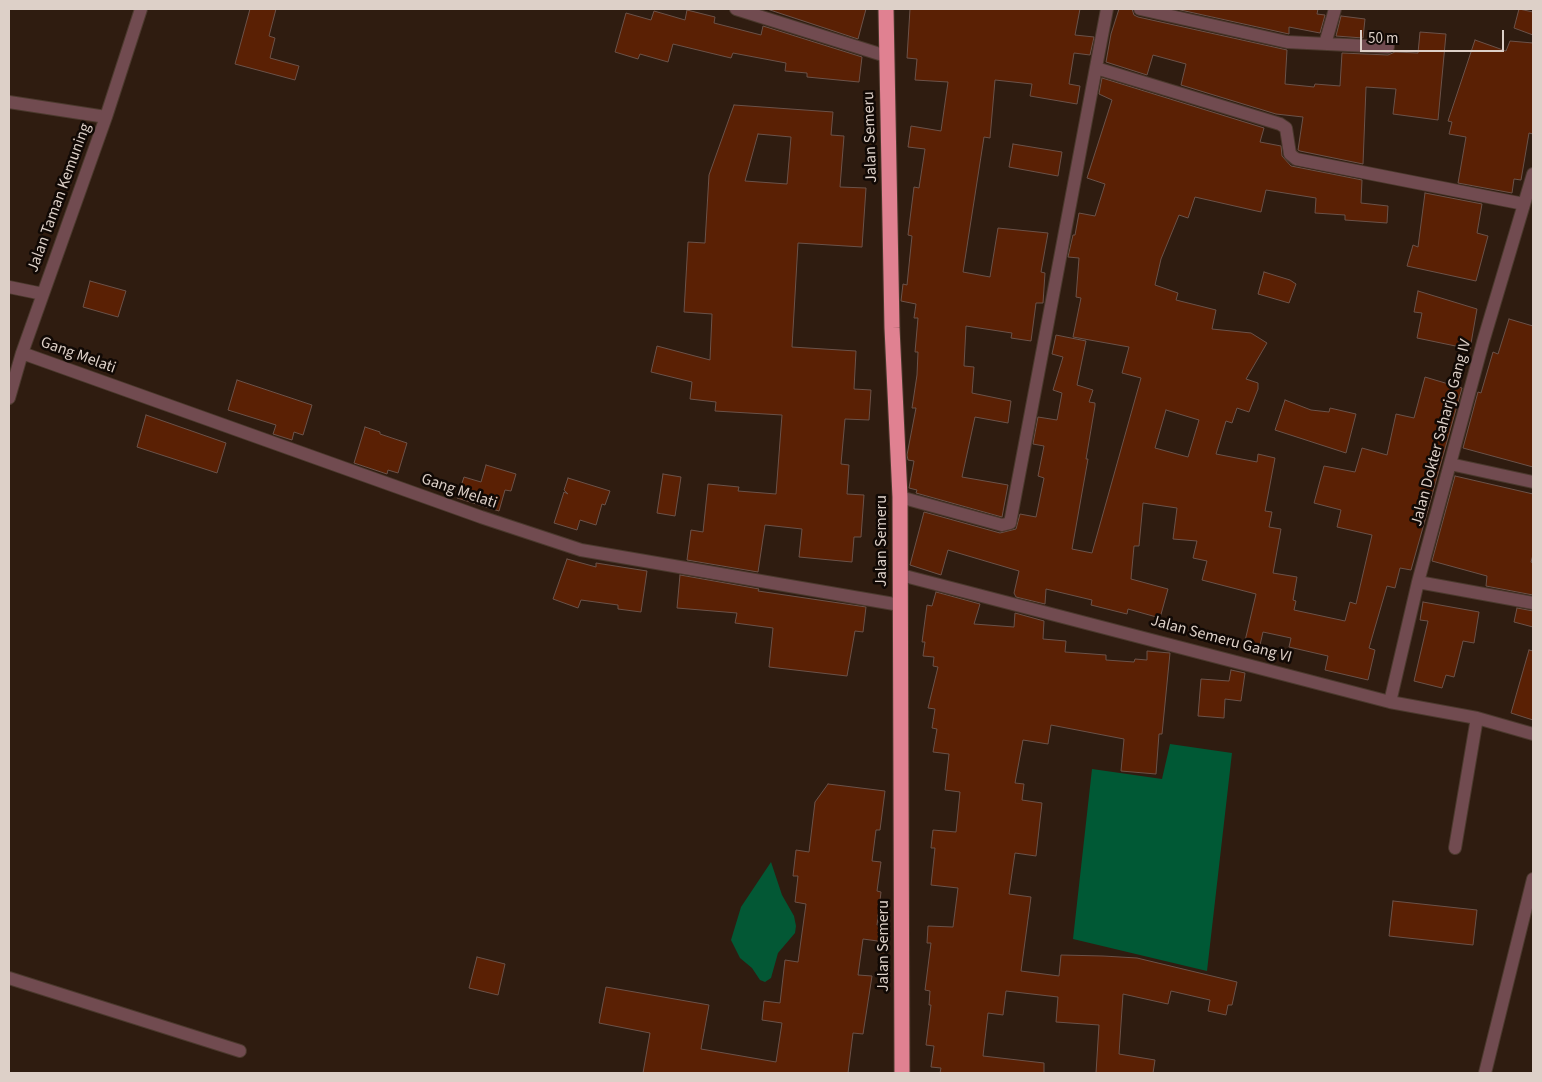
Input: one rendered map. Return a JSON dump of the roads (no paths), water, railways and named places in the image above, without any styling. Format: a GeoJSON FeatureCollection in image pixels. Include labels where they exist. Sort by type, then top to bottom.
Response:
{"type":"FeatureCollection","features":[{"type":"Feature","properties":{"kind":"highway","name":"Jalan Semeru"},"geometry":{"type":"LineString","coordinates":[[886,9],[892,328],[900,497],[902,1073]]}},
{"type":"Feature","properties":{"kind":"street","name":"Jalan Taman Kemuning"},"geometry":{"type":"LineString","coordinates":[[9,398],[12,375],[22,353],[106,117],[140,9]]}},
{"type":"Feature","properties":{"kind":"street"},"geometry":{"type":"LineString","coordinates":[[736,9],[886,56]]}},
{"type":"Feature","properties":{"kind":"street"},"geometry":{"type":"LineString","coordinates":[[900,497],[1002,525],[1010,523],[1107,9]]}},
{"type":"Feature","properties":{"kind":"street"},"geometry":{"type":"LineString","coordinates":[[1140,9],[1287,42],[1388,47]]}},
{"type":"Feature","properties":{"kind":"street"},"geometry":{"type":"LineString","coordinates":[[1325,44],[1335,9]]}},
{"type":"Feature","properties":{"kind":"street"},"geometry":{"type":"LineString","coordinates":[[1096,68],[1280,124],[1286,128],[1290,154],[1296,159],[1524,204]]}},
{"type":"Feature","properties":{"kind":"street"},"geometry":{"type":"LineString","coordinates":[[9,102],[106,117]]}},
{"type":"Feature","properties":{"kind":"street","name":"Jalan Dokter Saharjo Gang IV"},"geometry":{"type":"LineString","coordinates":[[1390,702],[1418,582],[1483,342],[1533,174]]}},
{"type":"Feature","properties":{"kind":"street"},"geometry":{"type":"LineString","coordinates":[[9,287],[43,294]]}},
{"type":"Feature","properties":{"kind":"street","name":"Gang Melati"},"geometry":{"type":"LineString","coordinates":[[22,353],[481,517],[581,550],[900,605]]}},
{"type":"Feature","properties":{"kind":"street"},"geometry":{"type":"LineString","coordinates":[[1450,464],[1533,482]]}},
{"type":"Feature","properties":{"kind":"street","name":"Jalan Semeru Gang VI"},"geometry":{"type":"LineString","coordinates":[[901,575],[1390,702],[1477,718],[1533,734]]}},
{"type":"Feature","properties":{"kind":"street"},"geometry":{"type":"LineString","coordinates":[[1418,582],[1533,603]]}},
{"type":"Feature","properties":{"kind":"street"},"geometry":{"type":"LineString","coordinates":[[1455,848],[1477,718]]}},
{"type":"Feature","properties":{"kind":"street"},"geometry":{"type":"LineString","coordinates":[[1485,1073],[1533,879]]}},
{"type":"Feature","properties":{"kind":"street"},"geometry":{"type":"LineString","coordinates":[[9,978],[240,1051]]}}]}
